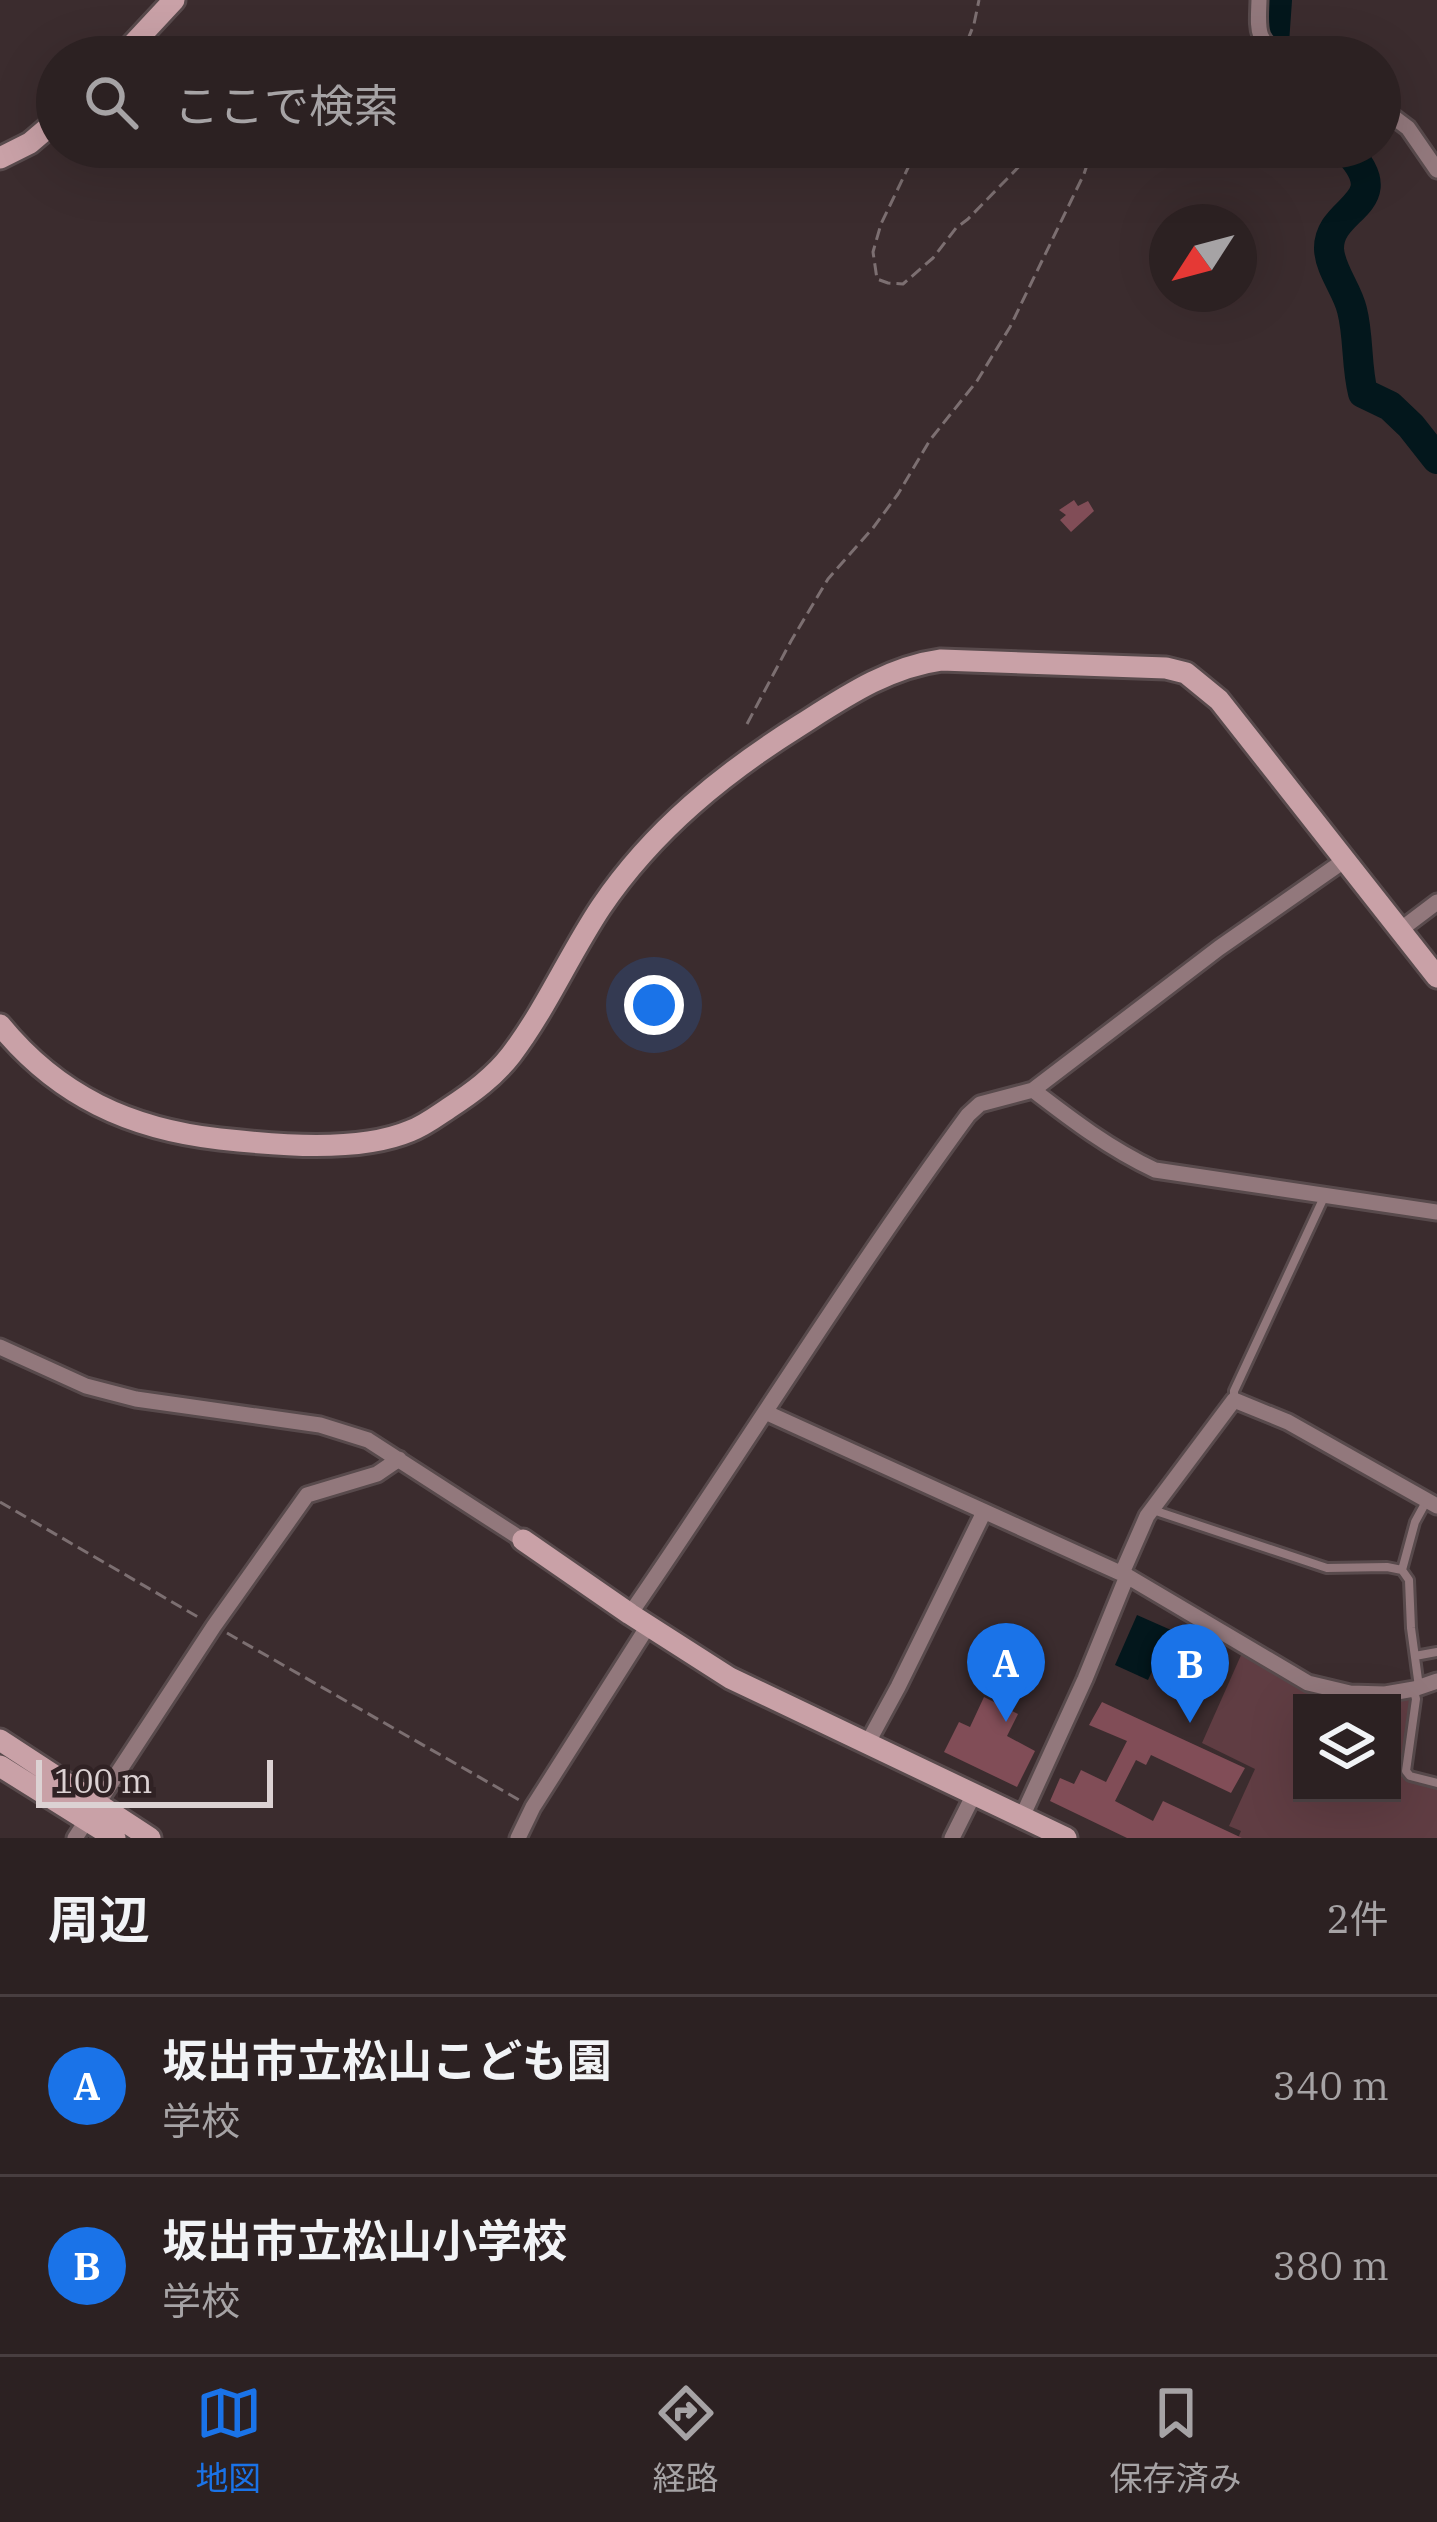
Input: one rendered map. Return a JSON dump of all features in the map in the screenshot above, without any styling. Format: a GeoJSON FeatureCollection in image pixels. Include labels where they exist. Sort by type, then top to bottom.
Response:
{"type":"FeatureCollection","features":[{"type":"Feature","properties":{"kind":"main road"},"geometry":{"type":"LineString","coordinates":[[141,36],[174,0]]}},
{"type":"Feature","properties":{"kind":"main road"},"geometry":{"type":"LineString","coordinates":[[0,158],[36,138]]}},
{"type":"Feature","properties":{"kind":"main road"},"geometry":{"type":"LineString","coordinates":[[0,1025],[38,1066],[81,1098],[122,1118],[187,1135],[318,1145],[384,1139],[412,1131],[466,1097],[510,1056],[602,907],[657,838],[699,797],[758,752],[892,672],[916,663],[966,660],[1108,664],[1186,673],[1219,700],[1437,977]]}},
{"type":"Feature","properties":{"kind":"main road"},"geometry":{"type":"LineString","coordinates":[[524,1540],[730,1678],[1066,1838]]}},
{"type":"Feature","properties":{"kind":"main road"},"geometry":{"type":"LineString","coordinates":[[0,1740],[87,1820],[150,1838]]}},
{"type":"Feature","properties":{"kind":"main road"},"geometry":{"type":"LineString","coordinates":[[0,1766],[116,1838]]}},
{"type":"Feature","properties":{"kind":"street"},"geometry":{"type":"LineString","coordinates":[[1258,0],[1260,36]]}},
{"type":"Feature","properties":{"kind":"street"},"geometry":{"type":"LineString","coordinates":[[1401,122],[1437,170]]}},
{"type":"Feature","properties":{"kind":"street"},"geometry":{"type":"LineString","coordinates":[[518,1838],[639,1620],[766,1412],[896,1213],[968,1115],[980,1103],[1033,1090],[1219,948],[1345,860]]}},
{"type":"Feature","properties":{"kind":"street"},"geometry":{"type":"LineString","coordinates":[[1400,930],[1437,902]]}},
{"type":"Feature","properties":{"kind":"street"},"geometry":{"type":"LineString","coordinates":[[1033,1090],[1092,1135],[1155,1170],[1437,1212]]}},
{"type":"Feature","properties":{"kind":"street"},"geometry":{"type":"LineString","coordinates":[[0,1347],[86,1386],[136,1399],[320,1425],[368,1440],[524,1540]]}},
{"type":"Feature","properties":{"kind":"street"},"geometry":{"type":"LineString","coordinates":[[1022,1817],[1085,1678],[1152,1510],[1234,1400],[1288,1422],[1432,1503]]}},
{"type":"Feature","properties":{"kind":"street"},"geometry":{"type":"LineString","coordinates":[[766,1412],[1125,1575],[1308,1683],[1350,1693],[1385,1694],[1437,1681]]}},
{"type":"Feature","properties":{"kind":"street"},"geometry":{"type":"LineString","coordinates":[[87,1820],[307,1495],[377,1474],[399,1459]]}},
{"type":"Feature","properties":{"kind":"street"},"geometry":{"type":"LineString","coordinates":[[866,1744],[984,1512]]}},
{"type":"Feature","properties":{"kind":"street"},"geometry":{"type":"LineString","coordinates":[[952,1838],[974,1794]]}},
{"type":"Feature","properties":{"kind":"lane"},"geometry":{"type":"LineString","coordinates":[[1234,1400],[1234,1391],[1325,1196]]}},
{"type":"Feature","properties":{"kind":"lane"},"geometry":{"type":"LineString","coordinates":[[1402,1570],[1415,1522],[1432,1503]]}},
{"type":"Feature","properties":{"kind":"lane"},"geometry":{"type":"LineString","coordinates":[[1152,1510],[1328,1568],[1402,1570],[1409,1580],[1416,1688],[1406,1771],[1437,1783]]}},
{"type":"Feature","properties":{"kind":"lane"},"geometry":{"type":"LineString","coordinates":[[1415,1656],[1437,1652]]}},
{"type":"Feature","properties":{"kind":"path"},"geometry":{"type":"LineString","coordinates":[[969,36],[979,0]]}},
{"type":"Feature","properties":{"kind":"path"},"geometry":{"type":"LineString","coordinates":[[907,168],[872,252],[877,279],[888,284],[903,284],[934,258],[956,228],[1018,168]]}},
{"type":"Feature","properties":{"kind":"path"},"geometry":{"type":"LineString","coordinates":[[747,724],[828,579],[898,494],[1010,327],[1086,168]]}},
{"type":"Feature","properties":{"kind":"path"},"geometry":{"type":"LineString","coordinates":[[0,1502],[533,1808]]}},
{"type":"Feature","properties":{"kind":"shaded area"},"geometry":{"type":"Polygon","coordinates":[[[1137,1615],[1171,1630],[1148,1680],[1115,1665],[1137,1615]]]}},
{"type":"Feature","properties":{"kind":"shaded area"},"geometry":{"type":"Polygon","coordinates":[[[1242,1653],[1286,1681],[1319,1694],[1293,1694],[1293,1802],[1401,1802],[1401,1696],[1409,1695],[1402,1771],[1407,1778],[1437,1787],[1437,1838],[1238,1838],[1241,1831],[1229,1826],[1255,1769],[1202,1743],[1242,1653]]]}},
{"type":"Feature","properties":{"kind":"building"},"geometry":{"type":"Polygon","coordinates":[[[1074,500],[1078,506],[1088,501],[1094,511],[1071,532],[1060,520],[1066,515],[1059,510],[1074,500]]]}},
{"type":"Feature","properties":{"kind":"building"},"geometry":{"type":"Polygon","coordinates":[[[984,1697],[1018,1714],[1007,1736],[1035,1751],[1017,1787],[944,1752],[959,1722],[970,1727],[984,1697]]]}},
{"type":"Feature","properties":{"kind":"building"},"geometry":{"type":"Polygon","coordinates":[[[1102,1702],[1245,1768],[1231,1793],[1151,1755],[1146,1765],[1136,1760],[1115,1801],[1153,1821],[1163,1801],[1242,1838],[1127,1838],[1050,1801],[1060,1778],[1074,1784],[1081,1770],[1106,1782],[1127,1741],[1089,1725],[1102,1702]]]}},
{"type":"Feature","properties":{"kind":"waterway"},"geometry":{"type":"LineString","coordinates":[[1274,36],[1277,0]]}},
{"type":"Feature","properties":{"kind":"waterway"},"geometry":{"type":"LineString","coordinates":[[1361,168],[1364,193],[1332,234],[1329,249],[1352,310],[1363,393],[1390,406],[1437,459]]}},
{"type":"Feature","properties":{"kind":"place","name":"坂出市立松山こども園"},"geometry":{"type":"Point","coordinates":[1006,1722]}},
{"type":"Feature","properties":{"kind":"place","name":"坂出市立松山小学校"},"geometry":{"type":"Point","coordinates":[1190,1723]}}]}
